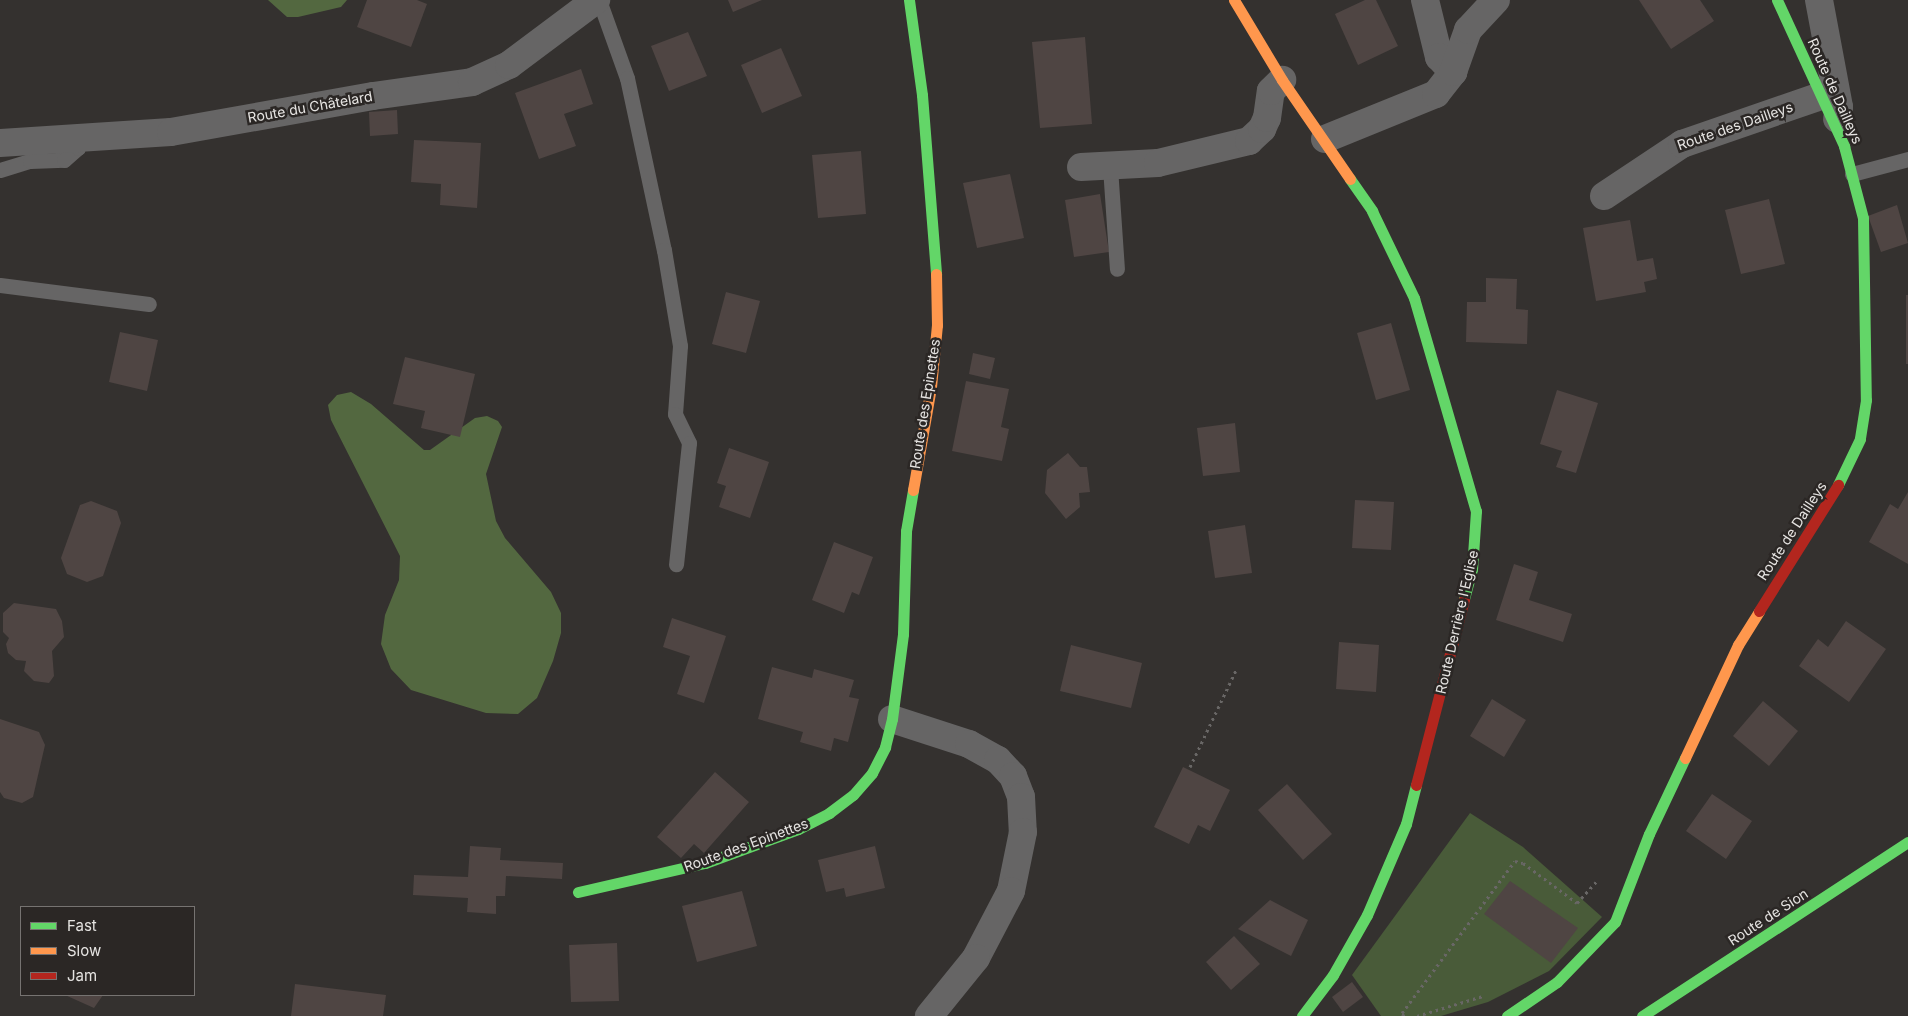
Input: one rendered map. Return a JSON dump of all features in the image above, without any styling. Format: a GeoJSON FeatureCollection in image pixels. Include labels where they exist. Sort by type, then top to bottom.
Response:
{"type":"FeatureCollection","features":[{"type":"Feature","properties":{"kind":"street","name":"Route du Châtelard"},"geometry":{"type":"LineString","coordinates":[[0,143],[80,136],[171,132],[373,96],[472,82],[510,65],[596,0]]}},
{"type":"Feature","properties":{"kind":"street","name":"Route des Epinettes"},"geometry":{"type":"LineString","coordinates":[[578,892],[616,881],[705,863],[798,829],[829,813],[853,795],[872,773],[885,747],[892,719],[903,634],[906,532],[931,386],[937,324],[936,278],[922,95],[909,0]]}},
{"type":"Feature","properties":{"kind":"street","name":"Route Derrière l'Eglise"},"geometry":{"type":"LineString","coordinates":[[1234,0],[1282,80],[1325,139],[1372,211],[1414,298],[1476,511],[1475,537],[1469,579],[1406,824],[1367,915],[1332,975],[1302,1016]]}},
{"type":"Feature","properties":{"kind":"street"},"geometry":{"type":"LineString","coordinates":[[1426,0],[1440,57],[1453,72]]}},
{"type":"Feature","properties":{"kind":"street"},"geometry":{"type":"LineString","coordinates":[[1325,139],[1436,94],[1453,72],[1468,30],[1496,0]]}},
{"type":"Feature","properties":{"kind":"street","name":"Route de Dailleys"},"geometry":{"type":"LineString","coordinates":[[1507,1016],[1557,982],[1597,944],[1615,922],[1630,888],[1649,834],[1738,645],[1830,501],[1860,439],[1866,400],[1866,249],[1852,174],[1833,122],[1777,0]]}},
{"type":"Feature","properties":{"kind":"street"},"geometry":{"type":"LineString","coordinates":[[1818,0],[1839,107],[1838,119],[1833,122]]}},
{"type":"Feature","properties":{"kind":"street"},"geometry":{"type":"LineString","coordinates":[[1081,168],[1158,163],[1249,141],[1262,129],[1267,118],[1271,91],[1282,80]]}},
{"type":"Feature","properties":{"kind":"street","name":"Route des Dailleys"},"geometry":{"type":"LineString","coordinates":[[1604,196],[1682,144],[1821,96]]}},
{"type":"Feature","properties":{"kind":"street"},"geometry":{"type":"LineString","coordinates":[[892,719],[969,744],[998,760],[1013,776],[1021,798],[1022,838],[1010,891],[976,958],[929,1016]]}},
{"type":"Feature","properties":{"kind":"street","name":"Route de Sion"},"geometry":{"type":"LineString","coordinates":[[1642,1016],[1908,842]]}},
{"type":"Feature","properties":{"kind":"lane"},"geometry":{"type":"LineString","coordinates":[[600,0],[627,78],[664,250],[680,346],[675,414],[689,443],[676,564]]}},
{"type":"Feature","properties":{"kind":"lane"},"geometry":{"type":"LineString","coordinates":[[0,170],[30,161],[64,160],[78,148],[80,136]]}},
{"type":"Feature","properties":{"kind":"lane"},"geometry":{"type":"LineString","coordinates":[[1852,174],[1908,159]]}},
{"type":"Feature","properties":{"kind":"lane"},"geometry":{"type":"LineString","coordinates":[[1110,167],[1118,268]]}},
{"type":"Feature","properties":{"kind":"lane"},"geometry":{"type":"LineString","coordinates":[[0,285],[149,304]]}},
{"type":"Feature","properties":{"kind":"path"},"geometry":{"type":"LineString","coordinates":[[1190,768],[1237,668]]}},
{"type":"Feature","properties":{"kind":"path"},"geometry":{"type":"LineString","coordinates":[[1404,1016],[1402,1013],[1515,861],[1523,863],[1577,903],[1602,878],[1630,888]]}},
{"type":"Feature","properties":{"kind":"green space"},"geometry":{"type":"Polygon","coordinates":[[[268,0],[347,0],[341,7],[298,17],[287,17],[268,0]]]}},
{"type":"Feature","properties":{"kind":"green space"},"geometry":{"type":"Polygon","coordinates":[[[351,392],[371,404],[424,450],[430,450],[475,418],[487,416],[498,421],[502,427],[486,474],[496,521],[505,538],[551,592],[561,613],[561,633],[553,661],[537,698],[518,714],[486,713],[411,690],[391,669],[381,644],[385,615],[399,580],[400,556],[331,420],[328,405],[337,395],[351,392]]]}},
{"type":"Feature","properties":{"kind":"green space"},"geometry":{"type":"Polygon","coordinates":[[[1470,813],[1523,847],[1602,917],[1549,971],[1488,1002],[1441,1016],[1381,1016],[1352,975],[1470,813]]]}},
{"type":"Feature","properties":{"kind":"building"},"geometry":{"type":"Polygon","coordinates":[[[367,0],[417,0],[427,4],[411,47],[357,27],[367,0]]]}},
{"type":"Feature","properties":{"kind":"building"},"geometry":{"type":"Polygon","coordinates":[[[728,0],[762,0],[733,12],[728,0]]]}},
{"type":"Feature","properties":{"kind":"building"},"geometry":{"type":"Polygon","coordinates":[[[1365,0],[1376,0],[1398,46],[1358,65],[1335,14],[1365,0]]]}},
{"type":"Feature","properties":{"kind":"building"},"geometry":{"type":"Polygon","coordinates":[[[1639,0],[1700,0],[1714,21],[1671,49],[1639,0]]]}},
{"type":"Feature","properties":{"kind":"building"},"geometry":{"type":"Polygon","coordinates":[[[688,32],[707,76],[669,91],[651,46],[688,32]]]}},
{"type":"Feature","properties":{"kind":"building"},"geometry":{"type":"Polygon","coordinates":[[[1085,37],[1092,124],[1040,128],[1032,42],[1085,37]]]}},
{"type":"Feature","properties":{"kind":"building"},"geometry":{"type":"Polygon","coordinates":[[[781,48],[802,96],[762,113],[741,65],[781,48]]]}},
{"type":"Feature","properties":{"kind":"building"},"geometry":{"type":"Polygon","coordinates":[[[581,69],[593,104],[564,114],[576,146],[539,159],[515,93],[581,69]]]}},
{"type":"Feature","properties":{"kind":"building"},"geometry":{"type":"Polygon","coordinates":[[[397,110],[398,134],[370,136],[369,112],[397,110]]]}},
{"type":"Feature","properties":{"kind":"building"},"geometry":{"type":"Polygon","coordinates":[[[414,140],[481,143],[477,208],[440,205],[441,184],[411,182],[414,140]]]}},
{"type":"Feature","properties":{"kind":"building"},"geometry":{"type":"Polygon","coordinates":[[[861,151],[866,214],[818,218],[812,155],[861,151]]]}},
{"type":"Feature","properties":{"kind":"building"},"geometry":{"type":"Polygon","coordinates":[[[1010,174],[1024,238],[977,248],[963,183],[1010,174]]]}},
{"type":"Feature","properties":{"kind":"building"},"geometry":{"type":"Polygon","coordinates":[[[1100,194],[1109,252],[1074,257],[1065,200],[1100,194]]]}},
{"type":"Feature","properties":{"kind":"building"},"geometry":{"type":"Polygon","coordinates":[[[1769,199],[1785,264],[1741,274],[1725,210],[1769,199]]]}},
{"type":"Feature","properties":{"kind":"building"},"geometry":{"type":"Polygon","coordinates":[[[1897,205],[1908,243],[1881,252],[1868,216],[1897,205]]]}},
{"type":"Feature","properties":{"kind":"building"},"geometry":{"type":"Polygon","coordinates":[[[1630,220],[1637,261],[1653,258],[1657,279],[1644,282],[1646,292],[1596,301],[1583,228],[1630,220]]]}},
{"type":"Feature","properties":{"kind":"building"},"geometry":{"type":"Polygon","coordinates":[[[1486,278],[1517,279],[1516,309],[1528,310],[1527,344],[1466,342],[1467,302],[1486,302],[1486,278]]]}},
{"type":"Feature","properties":{"kind":"building"},"geometry":{"type":"Polygon","coordinates":[[[726,292],[760,301],[746,353],[712,344],[726,292]]]}},
{"type":"Feature","properties":{"kind":"building"},"geometry":{"type":"Polygon","coordinates":[[[1906,295],[1908,295],[1908,364],[1906,364],[1906,295]]]}},
{"type":"Feature","properties":{"kind":"building"},"geometry":{"type":"Polygon","coordinates":[[[1391,323],[1410,390],[1376,400],[1357,333],[1391,323]]]}},
{"type":"Feature","properties":{"kind":"building"},"geometry":{"type":"Polygon","coordinates":[[[120,332],[158,340],[147,391],[109,382],[120,332]]]}},
{"type":"Feature","properties":{"kind":"building"},"geometry":{"type":"Polygon","coordinates":[[[973,353],[995,358],[990,379],[969,374],[973,353]]]}},
{"type":"Feature","properties":{"kind":"building"},"geometry":{"type":"Polygon","coordinates":[[[405,357],[475,374],[460,437],[421,428],[425,411],[393,404],[405,357]]]}},
{"type":"Feature","properties":{"kind":"building"},"geometry":{"type":"Polygon","coordinates":[[[966,381],[1009,389],[1001,427],[1009,429],[1002,461],[952,451],[966,381]]]}},
{"type":"Feature","properties":{"kind":"building"},"geometry":{"type":"Polygon","coordinates":[[[1557,390],[1598,403],[1576,473],[1556,467],[1562,451],[1540,444],[1557,390]]]}},
{"type":"Feature","properties":{"kind":"building"},"geometry":{"type":"Polygon","coordinates":[[[1235,423],[1240,472],[1203,476],[1197,428],[1235,423]]]}},
{"type":"Feature","properties":{"kind":"building"},"geometry":{"type":"Polygon","coordinates":[[[729,448],[769,462],[750,518],[719,507],[726,486],[717,483],[729,448]]]}},
{"type":"Feature","properties":{"kind":"building"},"geometry":{"type":"Polygon","coordinates":[[[1068,453],[1080,467],[1087,467],[1090,492],[1079,493],[1080,507],[1066,519],[1045,493],[1047,470],[1068,453]]]}},
{"type":"Feature","properties":{"kind":"building"},"geometry":{"type":"Polygon","coordinates":[[[1908,492],[1908,564],[1869,542],[1890,504],[1898,509],[1908,492]]]}},
{"type":"Feature","properties":{"kind":"building"},"geometry":{"type":"Polygon","coordinates":[[[1355,500],[1394,502],[1391,550],[1352,548],[1355,500]]]}},
{"type":"Feature","properties":{"kind":"building"},"geometry":{"type":"Polygon","coordinates":[[[91,501],[117,511],[121,523],[103,576],[87,582],[67,574],[61,558],[80,505],[91,501]]]}},
{"type":"Feature","properties":{"kind":"building"},"geometry":{"type":"Polygon","coordinates":[[[1245,525],[1252,573],[1215,578],[1208,531],[1245,525]]]}},
{"type":"Feature","properties":{"kind":"building"},"geometry":{"type":"Polygon","coordinates":[[[834,542],[873,557],[859,595],[852,592],[844,613],[812,600],[834,542]]]}},
{"type":"Feature","properties":{"kind":"building"},"geometry":{"type":"Polygon","coordinates":[[[1514,564],[1538,572],[1529,600],[1572,614],[1563,642],[1496,620],[1514,564]]]}},
{"type":"Feature","properties":{"kind":"building"},"geometry":{"type":"Polygon","coordinates":[[[14,603],[56,609],[62,621],[64,637],[52,651],[54,676],[49,683],[34,681],[24,671],[26,661],[16,660],[8,653],[6,644],[9,638],[3,632],[3,613],[14,603]]]}},
{"type":"Feature","properties":{"kind":"building"},"geometry":{"type":"Polygon","coordinates":[[[672,618],[726,636],[704,703],[677,694],[690,656],[663,647],[672,618]]]}},
{"type":"Feature","properties":{"kind":"building"},"geometry":{"type":"Polygon","coordinates":[[[1846,621],[1886,649],[1849,702],[1799,666],[1818,639],[1828,647],[1846,621]]]}},
{"type":"Feature","properties":{"kind":"building"},"geometry":{"type":"Polygon","coordinates":[[[1339,642],[1379,645],[1376,692],[1336,689],[1339,642]]]}},
{"type":"Feature","properties":{"kind":"building"},"geometry":{"type":"Polygon","coordinates":[[[1071,645],[1142,663],[1131,708],[1060,691],[1071,645]]]}},
{"type":"Feature","properties":{"kind":"building"},"geometry":{"type":"Polygon","coordinates":[[[772,667],[812,678],[814,669],[854,680],[849,697],[859,699],[848,742],[834,738],[831,751],[800,742],[803,732],[758,719],[772,667]]]}},
{"type":"Feature","properties":{"kind":"building"},"geometry":{"type":"Polygon","coordinates":[[[1492,699],[1526,720],[1504,757],[1470,736],[1492,699]]]}},
{"type":"Feature","properties":{"kind":"building"},"geometry":{"type":"Polygon","coordinates":[[[1763,701],[1798,731],[1769,766],[1733,736],[1763,701]]]}},
{"type":"Feature","properties":{"kind":"building"},"geometry":{"type":"Polygon","coordinates":[[[0,719],[39,732],[45,745],[33,797],[22,803],[4,798],[0,792],[0,719]]]}},
{"type":"Feature","properties":{"kind":"building"},"geometry":{"type":"Polygon","coordinates":[[[1183,767],[1230,790],[1210,831],[1198,825],[1189,844],[1154,827],[1183,767]]]}},
{"type":"Feature","properties":{"kind":"building"},"geometry":{"type":"Polygon","coordinates":[[[715,772],[749,802],[704,853],[694,844],[681,858],[657,837],[715,772]]]}},
{"type":"Feature","properties":{"kind":"building"},"geometry":{"type":"Polygon","coordinates":[[[1287,784],[1332,834],[1303,860],[1258,810],[1287,784]]]}},
{"type":"Feature","properties":{"kind":"building"},"geometry":{"type":"Polygon","coordinates":[[[1712,794],[1752,821],[1726,859],[1686,831],[1712,794]]]}},
{"type":"Feature","properties":{"kind":"building"},"geometry":{"type":"Polygon","coordinates":[[[470,846],[501,848],[500,860],[563,863],[562,879],[506,876],[505,896],[496,896],[496,914],[467,912],[468,898],[413,895],[414,875],[468,877],[470,846]]]}},
{"type":"Feature","properties":{"kind":"building"},"geometry":{"type":"Polygon","coordinates":[[[875,846],[885,888],[846,897],[844,888],[826,892],[818,860],[875,846]]]}},
{"type":"Feature","properties":{"kind":"building"},"geometry":{"type":"Polygon","coordinates":[[[1510,881],[1578,928],[1551,963],[1484,914],[1510,881]]]}},
{"type":"Feature","properties":{"kind":"building"},"geometry":{"type":"Polygon","coordinates":[[[742,891],[757,946],[697,962],[682,906],[742,891]]]}},
{"type":"Feature","properties":{"kind":"building"},"geometry":{"type":"Polygon","coordinates":[[[1270,900],[1308,920],[1291,956],[1238,929],[1270,900]]]}},
{"type":"Feature","properties":{"kind":"building"},"geometry":{"type":"Polygon","coordinates":[[[1234,936],[1260,964],[1231,990],[1206,962],[1234,936]]]}},
{"type":"Feature","properties":{"kind":"building"},"geometry":{"type":"Polygon","coordinates":[[[617,943],[619,1001],[571,1002],[569,945],[617,943]]]}},
{"type":"Feature","properties":{"kind":"building"},"geometry":{"type":"Polygon","coordinates":[[[1352,982],[1363,997],[1343,1012],[1332,997],[1352,982]]]}},
{"type":"Feature","properties":{"kind":"building"},"geometry":{"type":"Polygon","coordinates":[[[295,984],[386,995],[383,1016],[291,1016],[295,984]]]}},
{"type":"Feature","properties":{"kind":"building"},"geometry":{"type":"Polygon","coordinates":[[[67,996],[102,996],[94,1008],[67,996]]]}},
{"type":"Feature","properties":{"kind":"traffic: fast"},"geometry":{"type":"LineString","coordinates":[[909,0],[922,95],[936,274]]}},
{"type":"Feature","properties":{"kind":"traffic: fast"},"geometry":{"type":"LineString","coordinates":[[1777,0],[1844,146],[1863,218],[1866,400],[1860,439],[1838,485]]}},
{"type":"Feature","properties":{"kind":"traffic: fast"},"geometry":{"type":"LineString","coordinates":[[1350,179],[1372,211],[1414,298],[1476,511],[1472,569],[1464,599]]}},
{"type":"Feature","properties":{"kind":"traffic: fast"},"geometry":{"type":"LineString","coordinates":[[578,892],[705,863],[798,829],[829,813],[853,795],[872,773],[885,747],[892,719],[903,634],[906,531],[913,490]]}},
{"type":"Feature","properties":{"kind":"traffic: fast"},"geometry":{"type":"LineString","coordinates":[[1507,1016],[1557,982],[1615,922],[1649,834],[1685,758]]}},
{"type":"Feature","properties":{"kind":"traffic: fast"},"geometry":{"type":"LineString","coordinates":[[1302,1016],[1333,975],[1367,915],[1406,824],[1416,785]]}},
{"type":"Feature","properties":{"kind":"traffic: fast"},"geometry":{"type":"LineString","coordinates":[[1642,1016],[1908,842]]}},
{"type":"Feature","properties":{"kind":"traffic: slow"},"geometry":{"type":"LineString","coordinates":[[1234,0],[1282,80],[1350,179]]}},
{"type":"Feature","properties":{"kind":"traffic: slow"},"geometry":{"type":"LineString","coordinates":[[913,490],[931,387],[937,325],[936,274]]}},
{"type":"Feature","properties":{"kind":"traffic: slow"},"geometry":{"type":"LineString","coordinates":[[1685,758],[1738,645],[1759,611]]}},
{"type":"Feature","properties":{"kind":"traffic: jam"},"geometry":{"type":"LineString","coordinates":[[1759,611],[1838,485]]}},
{"type":"Feature","properties":{"kind":"traffic: jam"},"geometry":{"type":"LineString","coordinates":[[1416,785],[1464,599]]}}]}
